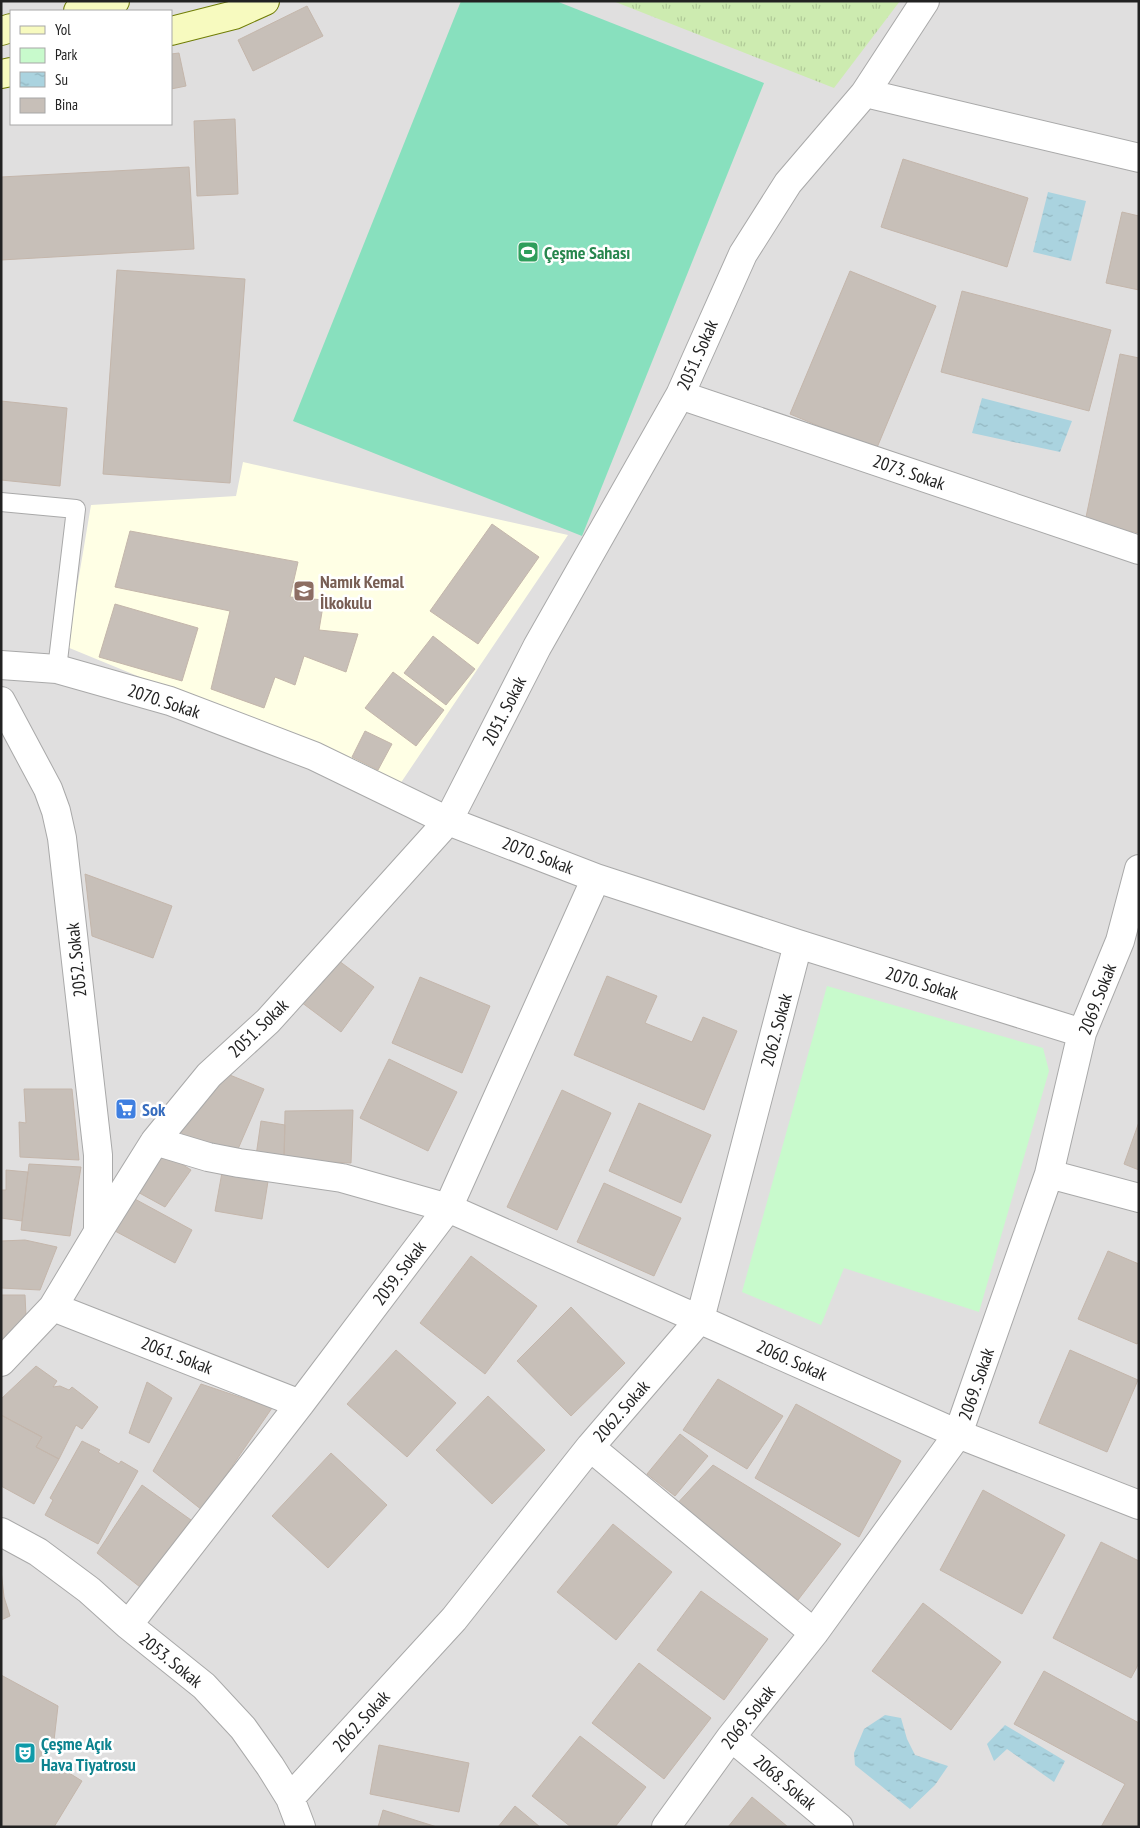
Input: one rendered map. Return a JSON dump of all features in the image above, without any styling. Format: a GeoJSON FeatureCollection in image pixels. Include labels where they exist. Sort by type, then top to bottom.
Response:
{"type":"FeatureCollection","features":[{"type":"Feature","properties":{"kind":"main road"},"geometry":{"type":"LineString","coordinates":[[82,10],[115,1]]}},
{"type":"Feature","properties":{"kind":"main road"},"geometry":{"type":"LineString","coordinates":[[172,31],[234,15],[265,1]]}},
{"type":"Feature","properties":{"kind":"street","name":"2051. Sokak"},"geometry":{"type":"LineString","coordinates":[[1,1362],[53,1307],[155,1141],[209,1075],[268,1021],[448,821],[537,647],[680,395],[743,254],[788,183],[866,93],[925,1]]}},
{"type":"Feature","properties":{"kind":"street"},"geometry":{"type":"LineString","coordinates":[[866,93],[1139,158]]}},
{"type":"Feature","properties":{"kind":"street","name":"2073. Sokak"},"geometry":{"type":"LineString","coordinates":[[680,395],[1139,550]]}},
{"type":"Feature","properties":{"kind":"street","name":"2070. Sokak"},"geometry":{"type":"LineString","coordinates":[[1,665],[57,669],[170,701],[314,756],[448,821],[596,878],[798,944],[1082,1033]]}},
{"type":"Feature","properties":{"kind":"street","name":"2052. Sokak"},"geometry":{"type":"LineString","coordinates":[[1,701],[48,789],[56,811],[62,838],[98,1155],[98,1232]]}},
{"type":"Feature","properties":{"kind":"street","name":"2069. Sokak"},"geometry":{"type":"LineString","coordinates":[[666,1827],[731,1737],[814,1633],[958,1434],[1049,1174],[1082,1033],[1129,943],[1139,869]]}},
{"type":"Feature","properties":{"kind":"street","name":"2059. Sokak"},"geometry":{"type":"LineString","coordinates":[[128,1625],[300,1404],[448,1208],[596,878]]}},
{"type":"Feature","properties":{"kind":"street","name":"2062. Sokak"},"geometry":{"type":"LineString","coordinates":[[290,1798],[454,1619],[590,1447],[700,1319],[798,944]]}},
{"type":"Feature","properties":{"kind":"street","name":"2060. Sokak"},"geometry":{"type":"LineString","coordinates":[[155,1141],[208,1157],[342,1178],[448,1208],[958,1434],[1139,1505]]}},
{"type":"Feature","properties":{"kind":"street"},"geometry":{"type":"LineString","coordinates":[[1049,1174],[1139,1198]]}},
{"type":"Feature","properties":{"kind":"street","name":"2061. Sokak"},"geometry":{"type":"LineString","coordinates":[[53,1307],[300,1404]]}},
{"type":"Feature","properties":{"kind":"street"},"geometry":{"type":"LineString","coordinates":[[590,1447],[814,1633]]}},
{"type":"Feature","properties":{"kind":"street","name":"2053. Sokak"},"geometry":{"type":"LineString","coordinates":[[1,1532],[38,1552],[88,1590],[204,1686],[244,1728],[290,1798],[301,1827]]}},
{"type":"Feature","properties":{"kind":"street","name":"2068. Sokak"},"geometry":{"type":"LineString","coordinates":[[731,1737],[839,1827]]}},
{"type":"Feature","properties":{"kind":"lane"},"geometry":{"type":"LineString","coordinates":[[1,502],[76,509],[57,669]]}},
{"type":"Feature","properties":{"kind":"shaded area"},"geometry":{"type":"Polygon","coordinates":[[[1,1],[1139,1],[1139,1827],[1,1827],[1,1]]]}},
{"type":"Feature","properties":{"kind":"shaded area","name":"Namık Kemal İlkokulu"},"geometry":{"type":"Polygon","coordinates":[[[243,462],[568,535],[400,784],[67,647],[91,505],[236,496],[243,462]]]}},
{"type":"Feature","properties":{"kind":"green space","name":"Çeşme Sahası"},"geometry":{"type":"Polygon","coordinates":[[[461,1],[556,1],[764,83],[582,536],[293,421],[461,1]]]}},
{"type":"Feature","properties":{"kind":"green space"},"geometry":{"type":"Polygon","coordinates":[[[613,1],[900,1],[834,88],[613,1]]]}},
{"type":"Feature","properties":{"kind":"green space"},"geometry":{"type":"Polygon","coordinates":[[[827,986],[1043,1048],[1049,1071],[979,1312],[844,1268],[821,1325],[742,1292],[827,986]]]}},
{"type":"Feature","properties":{"kind":"water"},"geometry":{"type":"Polygon","coordinates":[[[1048,192],[1086,201],[1071,261],[1033,252],[1048,192]]]}},
{"type":"Feature","properties":{"kind":"water"},"geometry":{"type":"Polygon","coordinates":[[[982,398],[1072,421],[1060,452],[972,433],[982,398]]]}},
{"type":"Feature","properties":{"kind":"water"},"geometry":{"type":"Polygon","coordinates":[[[885,1715],[901,1718],[907,1739],[915,1755],[948,1766],[935,1785],[910,1809],[855,1765],[854,1753],[864,1729],[885,1715]]]}},
{"type":"Feature","properties":{"kind":"water"},"geometry":{"type":"Polygon","coordinates":[[[1005,1725],[1065,1761],[1054,1782],[1007,1749],[994,1761],[987,1744],[1005,1725]]]}},
{"type":"Feature","properties":{"kind":"building"},"geometry":{"type":"Polygon","coordinates":[[[307,6],[323,36],[253,71],[238,40],[307,6]]]}},
{"type":"Feature","properties":{"kind":"building"},"geometry":{"type":"Polygon","coordinates":[[[179,53],[186,86],[172,89],[172,54],[179,53]]]}},
{"type":"Feature","properties":{"kind":"building"},"geometry":{"type":"Polygon","coordinates":[[[235,119],[238,194],[197,196],[194,121],[235,119]]]}},
{"type":"Feature","properties":{"kind":"building"},"geometry":{"type":"Polygon","coordinates":[[[903,159],[1028,198],[1007,267],[881,227],[903,159]]]}},
{"type":"Feature","properties":{"kind":"building"},"geometry":{"type":"Polygon","coordinates":[[[189,167],[194,249],[1,260],[1,177],[189,167]]]}},
{"type":"Feature","properties":{"kind":"building"},"geometry":{"type":"Polygon","coordinates":[[[1122,212],[1139,216],[1139,290],[1106,283],[1122,212]]]}},
{"type":"Feature","properties":{"kind":"building"},"geometry":{"type":"Polygon","coordinates":[[[117,270],[245,279],[230,483],[103,474],[117,270]]]}},
{"type":"Feature","properties":{"kind":"building"},"geometry":{"type":"Polygon","coordinates":[[[850,271],[936,306],[876,450],[790,414],[850,271]]]}},
{"type":"Feature","properties":{"kind":"building"},"geometry":{"type":"Polygon","coordinates":[[[962,291],[1111,330],[1089,411],[941,372],[962,291]]]}},
{"type":"Feature","properties":{"kind":"building"},"geometry":{"type":"Polygon","coordinates":[[[1120,354],[1139,358],[1139,533],[1085,522],[1120,354]]]}},
{"type":"Feature","properties":{"kind":"building"},"geometry":{"type":"Polygon","coordinates":[[[1,401],[67,408],[60,486],[1,480],[1,401]]]}},
{"type":"Feature","properties":{"kind":"building"},"geometry":{"type":"Polygon","coordinates":[[[492,524],[539,557],[478,644],[430,611],[492,524]]]}},
{"type":"Feature","properties":{"kind":"building"},"geometry":{"type":"Polygon","coordinates":[[[130,531],[298,562],[290,597],[324,600],[319,630],[358,634],[346,672],[304,656],[295,685],[275,677],[264,708],[211,689],[230,611],[115,587],[130,531]]]}},
{"type":"Feature","properties":{"kind":"building"},"geometry":{"type":"Polygon","coordinates":[[[115,604],[198,628],[182,681],[99,657],[115,604]]]}},
{"type":"Feature","properties":{"kind":"building"},"geometry":{"type":"Polygon","coordinates":[[[433,636],[475,669],[446,705],[404,673],[433,636]]]}},
{"type":"Feature","properties":{"kind":"building"},"geometry":{"type":"Polygon","coordinates":[[[393,672],[444,710],[416,746],[365,708],[393,672]]]}},
{"type":"Feature","properties":{"kind":"building"},"geometry":{"type":"Polygon","coordinates":[[[365,731],[392,744],[378,770],[352,757],[365,731]]]}},
{"type":"Feature","properties":{"kind":"building"},"geometry":{"type":"Polygon","coordinates":[[[85,874],[172,906],[153,958],[92,936],[85,874]]]}},
{"type":"Feature","properties":{"kind":"building"},"geometry":{"type":"Polygon","coordinates":[[[335,958],[374,987],[341,1032],[301,1002],[335,958]]]}},
{"type":"Feature","properties":{"kind":"building"},"geometry":{"type":"Polygon","coordinates":[[[607,976],[657,996],[645,1023],[692,1042],[703,1017],[737,1031],[704,1110],[574,1055],[607,976]]]}},
{"type":"Feature","properties":{"kind":"building"},"geometry":{"type":"Polygon","coordinates":[[[420,977],[490,1006],[462,1073],[392,1043],[420,977]]]}},
{"type":"Feature","properties":{"kind":"building"},"geometry":{"type":"Polygon","coordinates":[[[389,1059],[457,1092],[428,1151],[360,1118],[389,1059]]]}},
{"type":"Feature","properties":{"kind":"building"},"geometry":{"type":"Polygon","coordinates":[[[225,1073],[264,1089],[238,1149],[191,1141],[176,1128],[225,1073]]]}},
{"type":"Feature","properties":{"kind":"building"},"geometry":{"type":"Polygon","coordinates":[[[24,1089],[72,1089],[79,1160],[20,1157],[19,1122],[26,1123],[24,1089]]]}},
{"type":"Feature","properties":{"kind":"building"},"geometry":{"type":"Polygon","coordinates":[[[562,1090],[611,1113],[557,1230],[507,1207],[562,1090]]]}},
{"type":"Feature","properties":{"kind":"building"},"geometry":{"type":"Polygon","coordinates":[[[639,1103],[711,1135],[681,1203],[609,1171],[639,1103]]]}},
{"type":"Feature","properties":{"kind":"building"},"geometry":{"type":"Polygon","coordinates":[[[353,1110],[351,1163],[284,1160],[285,1111],[353,1110]]]}},
{"type":"Feature","properties":{"kind":"building"},"geometry":{"type":"Polygon","coordinates":[[[261,1121],[285,1125],[284,1160],[256,1156],[261,1121]]]}},
{"type":"Feature","properties":{"kind":"building"},"geometry":{"type":"Polygon","coordinates":[[[1139,1122],[1139,1170],[1124,1164],[1139,1122]]]}},
{"type":"Feature","properties":{"kind":"building"},"geometry":{"type":"Polygon","coordinates":[[[160,1150],[191,1170],[165,1207],[134,1190],[160,1150]]]}},
{"type":"Feature","properties":{"kind":"building"},"geometry":{"type":"Polygon","coordinates":[[[29,1164],[81,1167],[70,1236],[21,1230],[29,1164]]]}},
{"type":"Feature","properties":{"kind":"building"},"geometry":{"type":"Polygon","coordinates":[[[223,1167],[269,1175],[262,1219],[215,1211],[223,1167]]]}},
{"type":"Feature","properties":{"kind":"building"},"geometry":{"type":"Polygon","coordinates":[[[6,1170],[28,1172],[22,1221],[1,1218],[1,1190],[6,1190],[6,1170]]]}},
{"type":"Feature","properties":{"kind":"building"},"geometry":{"type":"Polygon","coordinates":[[[604,1183],[681,1218],[654,1276],[577,1242],[604,1183]]]}},
{"type":"Feature","properties":{"kind":"building"},"geometry":{"type":"Polygon","coordinates":[[[133,1198],[192,1230],[175,1263],[115,1231],[133,1198]]]}},
{"type":"Feature","properties":{"kind":"building"},"geometry":{"type":"Polygon","coordinates":[[[25,1240],[57,1247],[40,1290],[1,1288],[1,1241],[25,1240]]]}},
{"type":"Feature","properties":{"kind":"building"},"geometry":{"type":"Polygon","coordinates":[[[1108,1251],[1139,1264],[1139,1341],[1137,1344],[1078,1319],[1108,1251]]]}},
{"type":"Feature","properties":{"kind":"building"},"geometry":{"type":"Polygon","coordinates":[[[471,1256],[537,1306],[485,1374],[420,1323],[471,1256]]]}},
{"type":"Feature","properties":{"kind":"building"},"geometry":{"type":"Polygon","coordinates":[[[1,1295],[25,1295],[26,1316],[1,1348],[1,1295]]]}},
{"type":"Feature","properties":{"kind":"building"},"geometry":{"type":"Polygon","coordinates":[[[571,1307],[625,1363],[571,1416],[517,1361],[571,1307]]]}},
{"type":"Feature","properties":{"kind":"building"},"geometry":{"type":"Polygon","coordinates":[[[396,1350],[456,1403],[407,1457],[347,1404],[396,1350]]]}},
{"type":"Feature","properties":{"kind":"building"},"geometry":{"type":"Polygon","coordinates":[[[1070,1350],[1138,1380],[1107,1452],[1039,1423],[1070,1350]]]}},
{"type":"Feature","properties":{"kind":"building"},"geometry":{"type":"Polygon","coordinates":[[[36,1366],[57,1381],[53,1387],[60,1386],[69,1390],[72,1387],[98,1407],[82,1429],[76,1425],[59,1459],[36,1447],[42,1437],[1,1415],[1,1399],[36,1366]]]}},
{"type":"Feature","properties":{"kind":"building"},"geometry":{"type":"Polygon","coordinates":[[[718,1379],[783,1416],[747,1469],[683,1430],[718,1379]]]}},
{"type":"Feature","properties":{"kind":"building"},"geometry":{"type":"Polygon","coordinates":[[[147,1382],[172,1398],[149,1443],[129,1433],[147,1382]]]}},
{"type":"Feature","properties":{"kind":"building"},"geometry":{"type":"Polygon","coordinates":[[[201,1384],[272,1408],[202,1510],[153,1471],[201,1384]]]}},
{"type":"Feature","properties":{"kind":"building"},"geometry":{"type":"Polygon","coordinates":[[[488,1396],[545,1450],[492,1504],[436,1450],[488,1396]]]}},
{"type":"Feature","properties":{"kind":"building"},"geometry":{"type":"Polygon","coordinates":[[[796,1404],[901,1461],[859,1537],[755,1478],[796,1404]]]}},
{"type":"Feature","properties":{"kind":"building"},"geometry":{"type":"Polygon","coordinates":[[[1,1415],[42,1437],[36,1447],[59,1459],[34,1504],[1,1486],[1,1415]]]}},
{"type":"Feature","properties":{"kind":"building"},"geometry":{"type":"Polygon","coordinates":[[[680,1434],[708,1456],[675,1496],[647,1474],[680,1434]]]}},
{"type":"Feature","properties":{"kind":"building"},"geometry":{"type":"Polygon","coordinates":[[[82,1441],[100,1450],[98,1452],[119,1464],[121,1461],[138,1471],[98,1544],[45,1515],[53,1500],[50,1498],[82,1441]]]}},
{"type":"Feature","properties":{"kind":"building"},"geometry":{"type":"Polygon","coordinates":[[[331,1453],[387,1505],[328,1568],[272,1516],[331,1453]]]}},
{"type":"Feature","properties":{"kind":"building"},"geometry":{"type":"Polygon","coordinates":[[[713,1465],[841,1544],[798,1600],[674,1507],[713,1465]]]}},
{"type":"Feature","properties":{"kind":"building"},"geometry":{"type":"Polygon","coordinates":[[[142,1485],[191,1520],[140,1587],[97,1553],[142,1485]]]}},
{"type":"Feature","properties":{"kind":"building"},"geometry":{"type":"Polygon","coordinates":[[[983,1490],[1065,1535],[1022,1614],[940,1570],[983,1490]]]}},
{"type":"Feature","properties":{"kind":"building"},"geometry":{"type":"Polygon","coordinates":[[[613,1524],[672,1572],[616,1640],[557,1592],[613,1524]]]}},
{"type":"Feature","properties":{"kind":"building"},"geometry":{"type":"Polygon","coordinates":[[[1101,1542],[1139,1561],[1139,1663],[1131,1678],[1053,1638],[1101,1542]]]}},
{"type":"Feature","properties":{"kind":"building"},"geometry":{"type":"Polygon","coordinates":[[[1,1570],[4,1597],[10,1616],[1,1620],[1,1570]]]}},
{"type":"Feature","properties":{"kind":"building"},"geometry":{"type":"Polygon","coordinates":[[[701,1591],[768,1639],[724,1700],[657,1650],[701,1591]]]}},
{"type":"Feature","properties":{"kind":"building"},"geometry":{"type":"Polygon","coordinates":[[[923,1603],[1001,1662],[951,1730],[872,1671],[923,1603]]]}},
{"type":"Feature","properties":{"kind":"building"},"geometry":{"type":"Polygon","coordinates":[[[639,1663],[711,1718],[664,1779],[592,1723],[639,1663]]]}},
{"type":"Feature","properties":{"kind":"building"},"geometry":{"type":"Polygon","coordinates":[[[1044,1671],[1139,1723],[1139,1827],[1101,1827],[1125,1784],[1014,1724],[1044,1671]]]}},
{"type":"Feature","properties":{"kind":"building","name":"Çeşme Açık Hava Tiyatrosu"},"geometry":{"type":"Polygon","coordinates":[[[1,1675],[58,1706],[53,1749],[43,1757],[82,1781],[54,1827],[1,1827],[1,1675]]]}},
{"type":"Feature","properties":{"kind":"building"},"geometry":{"type":"Polygon","coordinates":[[[580,1736],[646,1787],[615,1827],[571,1827],[532,1796],[580,1736]]]}},
{"type":"Feature","properties":{"kind":"building"},"geometry":{"type":"Polygon","coordinates":[[[379,1745],[469,1763],[459,1812],[370,1794],[379,1745]]]}},
{"type":"Feature","properties":{"kind":"building"},"geometry":{"type":"Polygon","coordinates":[[[752,1797],[788,1827],[728,1827],[752,1797]]]}},
{"type":"Feature","properties":{"kind":"building"},"geometry":{"type":"Polygon","coordinates":[[[515,1806],[540,1827],[498,1827],[515,1806]]]}},
{"type":"Feature","properties":{"kind":"building"},"geometry":{"type":"Polygon","coordinates":[[[383,1810],[437,1827],[378,1827],[383,1810]]]}},
{"type":"Feature","properties":{"kind":"place","name":"Çeşme Sahası"},"geometry":{"type":"Point","coordinates":[528,252]}},
{"type":"Feature","properties":{"kind":"place","name":"Namık Kemal İlkokulu"},"geometry":{"type":"Point","coordinates":[304,591]}},
{"type":"Feature","properties":{"kind":"place","name":"Sok"},"geometry":{"type":"Point","coordinates":[126,1109]}},
{"type":"Feature","properties":{"kind":"place","name":"Çeşme Açık Hava Tiyatrosu"},"geometry":{"type":"Point","coordinates":[25,1753]}}]}
